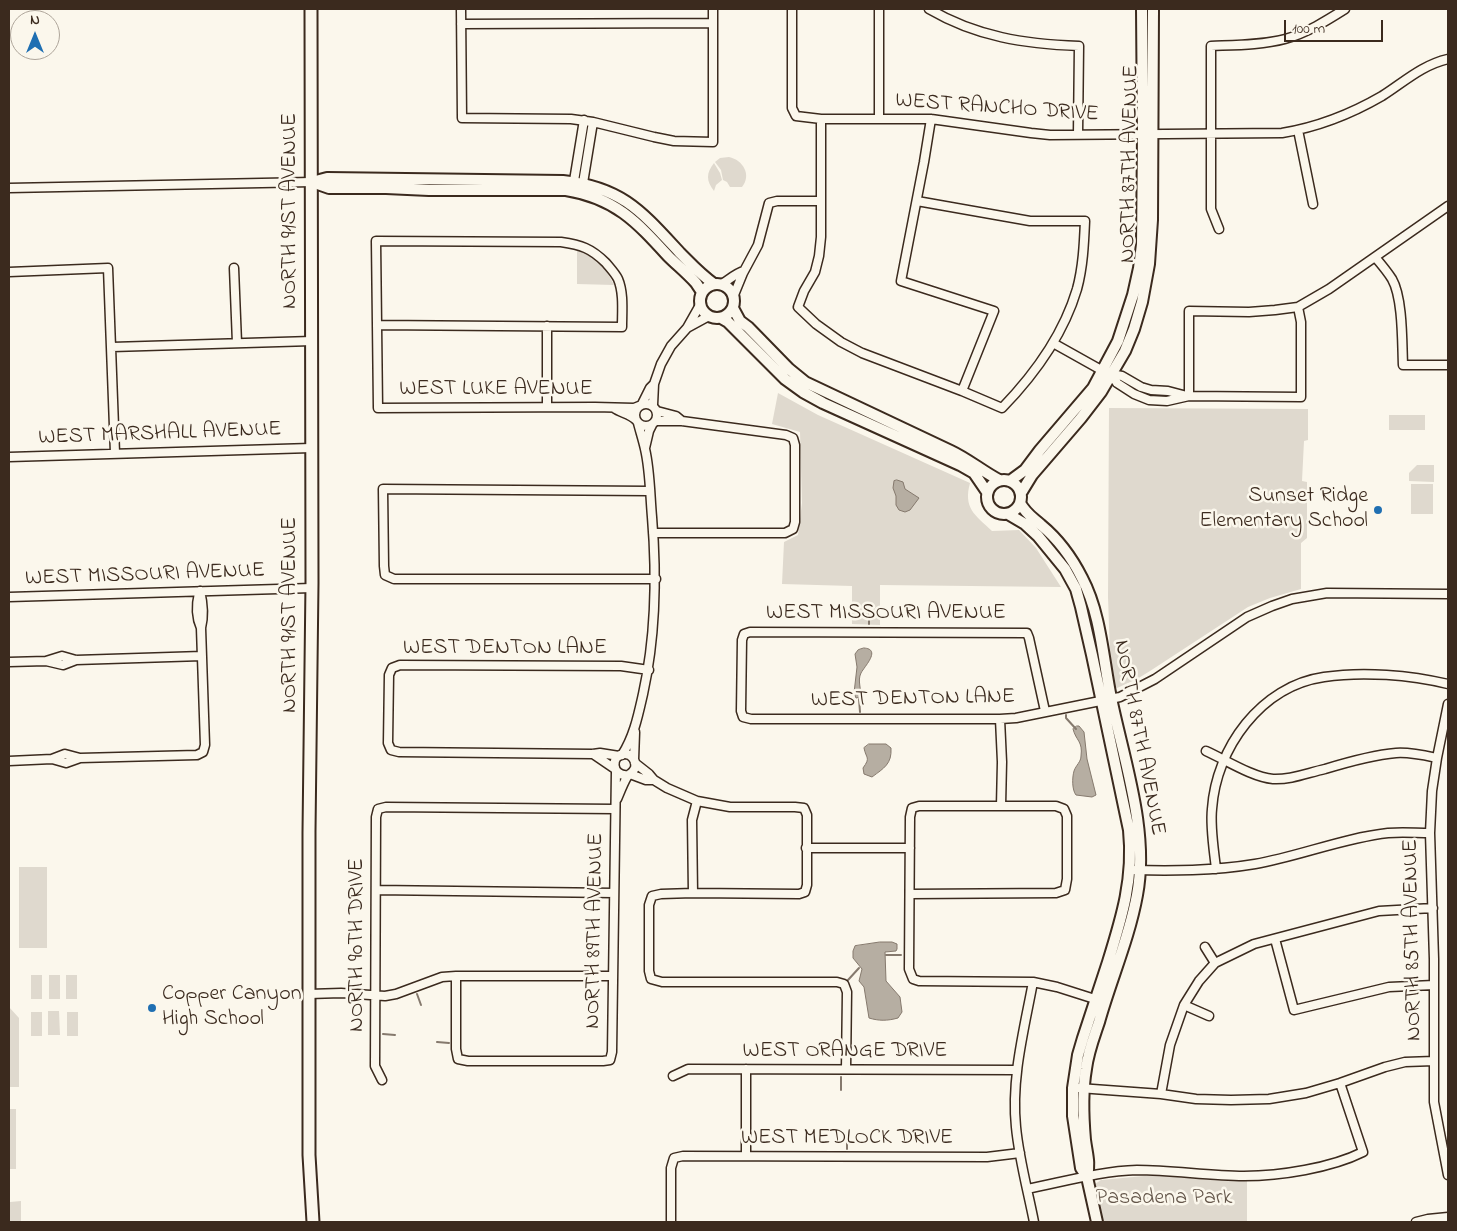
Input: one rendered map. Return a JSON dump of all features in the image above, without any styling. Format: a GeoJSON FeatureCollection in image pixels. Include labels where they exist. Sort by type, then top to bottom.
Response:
{"type":"FeatureCollection","features":[{"type":"Feature","properties":{"kind":"main road","name":"NORTH 91ST AVENUE"},"geometry":{"type":"LineString","coordinates":[[311,9],[312,588],[308,832],[309,1127],[312,1222]]}},
{"type":"Feature","properties":{"kind":"street"},"geometry":{"type":"LineString","coordinates":[[461,9],[462,118],[584,120],[674,141],[713,142],[713,9]]}},
{"type":"Feature","properties":{"kind":"street","name":"WEST RANCHO DRIVE"},"geometry":{"type":"LineString","coordinates":[[792,9],[792,108],[796,116],[821,119],[931,119],[1031,134],[1274,133],[1298,130],[1356,111],[1428,65],[1448,58]]}},
{"type":"Feature","properties":{"kind":"street"},"geometry":{"type":"LineString","coordinates":[[879,9],[879,119]]}},
{"type":"Feature","properties":{"kind":"street"},"geometry":{"type":"LineString","coordinates":[[929,9],[957,24],[990,35],[1024,43],[1080,46],[1078,134]]}},
{"type":"Feature","properties":{"kind":"street","name":"NORTH 87TH AVENUE"},"geometry":{"type":"LineString","coordinates":[[1142,9],[1148,134]]}},
{"type":"Feature","properties":{"kind":"street","name":"NORTH 87TH AVENUE"},"geometry":{"type":"LineString","coordinates":[[1106,699],[1097,623],[1083,580],[1062,546],[1040,524],[1030,517],[1020,498],[1032,475],[1092,404],[1107,372],[1133,295],[1142,244],[1153,9]]}},
{"type":"Feature","properties":{"kind":"street"},"geometry":{"type":"LineString","coordinates":[[1220,229],[1211,209],[1211,46],[1250,44],[1286,39],[1317,26],[1345,9]]}},
{"type":"Feature","properties":{"kind":"street"},"geometry":{"type":"LineString","coordinates":[[461,24],[713,23]]}},
{"type":"Feature","properties":{"kind":"street"},"geometry":{"type":"LineString","coordinates":[[821,119],[821,237],[819,256],[815,272],[804,291],[798,308],[841,342],[862,353],[1002,408],[1024,385],[1042,362],[1062,328],[1077,289],[1084,253],[1085,221],[1030,221],[917,201]]}},
{"type":"Feature","properties":{"kind":"street"},"geometry":{"type":"LineString","coordinates":[[931,119],[901,280],[994,311],[962,391]]}},
{"type":"Feature","properties":{"kind":"street"},"geometry":{"type":"LineString","coordinates":[[577,187],[584,120]]}},
{"type":"Feature","properties":{"kind":"street"},"geometry":{"type":"LineString","coordinates":[[577,187],[593,122]]}},
{"type":"Feature","properties":{"kind":"street"},"geometry":{"type":"LineString","coordinates":[[1298,130],[1313,204]]}},
{"type":"Feature","properties":{"kind":"street"},"geometry":{"type":"LineString","coordinates":[[9,188],[312,182],[327,178],[596,187],[615,194],[631,204],[644,215],[694,268],[731,290],[735,303],[730,312],[721,318]]}},
{"type":"Feature","properties":{"kind":"street"},"geometry":{"type":"LineString","coordinates":[[577,187],[610,204],[635,222],[691,277],[702,292]]}},
{"type":"Feature","properties":{"kind":"street"},"geometry":{"type":"LineString","coordinates":[[734,295],[758,245],[769,203],[777,200],[820,201]]}},
{"type":"Feature","properties":{"kind":"street"},"geometry":{"type":"LineString","coordinates":[[1189,396],[1189,311],[1249,312],[1298,306],[1329,289],[1448,206]]}},
{"type":"Feature","properties":{"kind":"street"},"geometry":{"type":"LineString","coordinates":[[376,241],[561,242],[576,244],[590,249],[612,270],[618,280],[621,292],[622,327],[377,325],[376,241]]}},
{"type":"Feature","properties":{"kind":"street"},"geometry":{"type":"LineString","coordinates":[[1375,257],[1393,280],[1399,304],[1403,365],[1448,365]]}},
{"type":"Feature","properties":{"kind":"street"},"geometry":{"type":"LineString","coordinates":[[9,272],[108,268],[115,453]]}},
{"type":"Feature","properties":{"kind":"street"},"geometry":{"type":"LineString","coordinates":[[234,268],[237,343]]}},
{"type":"Feature","properties":{"kind":"street"},"geometry":{"type":"LineString","coordinates":[[744,271],[718,284],[707,287],[702,292],[700,300],[702,310],[709,316],[721,318],[728,322],[785,380],[803,392],[823,403],[960,465],[974,473],[987,492]]}},
{"type":"Feature","properties":{"kind":"street"},"geometry":{"type":"LineString","coordinates":[[645,448],[648,431],[658,414],[655,408],[654,384],[661,364],[671,346],[687,328],[700,305]]}},
{"type":"Feature","properties":{"kind":"street"},"geometry":{"type":"LineString","coordinates":[[1053,343],[1107,372],[1122,376],[1141,387],[1189,396],[1301,397],[1301,322],[1298,306]]}},
{"type":"Feature","properties":{"kind":"street"},"geometry":{"type":"LineString","coordinates":[[733,308],[740,320],[789,369],[805,382],[965,458],[999,480]]}},
{"type":"Feature","properties":{"kind":"street"},"geometry":{"type":"LineString","coordinates":[[687,328],[709,316]]}},
{"type":"Feature","properties":{"kind":"street","name":"WEST LUKE AVENUE"},"geometry":{"type":"LineString","coordinates":[[377,325],[378,408],[634,408],[640,405]]}},
{"type":"Feature","properties":{"kind":"street"},"geometry":{"type":"LineString","coordinates":[[547,326],[547,407]]}},
{"type":"Feature","properties":{"kind":"street"},"geometry":{"type":"LineString","coordinates":[[112,347],[312,341]]}},
{"type":"Feature","properties":{"kind":"street"},"geometry":{"type":"LineString","coordinates":[[1107,372],[1117,383],[1134,394],[1149,400],[1167,401],[1189,396]]}},
{"type":"Feature","properties":{"kind":"street","name":"NORTH 87TH AVENUE"},"geometry":{"type":"LineString","coordinates":[[1010,480],[1025,470],[1107,372]]}},
{"type":"Feature","properties":{"kind":"street"},"geometry":{"type":"LineString","coordinates":[[629,775],[635,768],[635,730],[652,647],[656,579],[645,448],[635,413],[654,384]]}},
{"type":"Feature","properties":{"kind":"street"},"geometry":{"type":"LineString","coordinates":[[1155,400],[1156,390]]}},
{"type":"Feature","properties":{"kind":"street"},"geometry":{"type":"LineString","coordinates":[[640,405],[646,403],[676,416],[682,421]]}},
{"type":"Feature","properties":{"kind":"street","name":"WEST LUKE AVENUE"},"geometry":{"type":"LineString","coordinates":[[614,408],[632,416],[637,421]]}},
{"type":"Feature","properties":{"kind":"street"},"geometry":{"type":"LineString","coordinates":[[637,421],[645,426],[654,423],[682,421],[786,435],[793,438],[795,445],[795,522],[793,529],[785,533],[653,534]]}},
{"type":"Feature","properties":{"kind":"street","name":"WEST MARSHALL AVENUE"},"geometry":{"type":"LineString","coordinates":[[9,457],[312,448]]}},
{"type":"Feature","properties":{"kind":"street"},"geometry":{"type":"LineString","coordinates":[[999,480],[1010,480],[1015,483],[1020,498],[1017,508],[1008,514],[998,513],[990,508],[986,500],[987,492],[991,484],[999,480]]}},
{"type":"Feature","properties":{"kind":"street"},"geometry":{"type":"LineString","coordinates":[[650,491],[383,489],[385,576],[394,579],[656,579]]}},
{"type":"Feature","properties":{"kind":"street","name":"NORTH 87TH AVENUE"},"geometry":{"type":"LineString","coordinates":[[1008,514],[1025,524],[1038,536],[1065,569],[1076,589],[1128,772],[1136,813],[1140,854],[1134,870],[1137,893],[1129,929],[1100,1001],[1088,1056],[1078,1088],[1089,1166],[1087,1177],[1097,1222]]}},
{"type":"Feature","properties":{"kind":"street","name":"WEST MISSOURI AVENUE"},"geometry":{"type":"LineString","coordinates":[[9,597],[312,588]]}},
{"type":"Feature","properties":{"kind":"street"},"geometry":{"type":"LineString","coordinates":[[9,761],[52,759],[66,763],[80,758],[197,755],[203,752],[205,745],[201,628],[198,621],[197,602],[200,591]]}},
{"type":"Feature","properties":{"kind":"street"},"geometry":{"type":"LineString","coordinates":[[1106,699],[1120,697],[1155,679],[1236,624],[1257,612],[1282,602],[1304,596],[1327,594],[1448,594]]}},
{"type":"Feature","properties":{"kind":"street","name":"WEST MISSOURI AVENUE"},"geometry":{"type":"LineString","coordinates":[[743,717],[741,711],[742,640],[744,634],[750,632],[1027,633],[1045,711]]}},
{"type":"Feature","properties":{"kind":"street"},"geometry":{"type":"LineString","coordinates":[[9,662],[46,661],[63,665],[76,660],[202,656]]}},
{"type":"Feature","properties":{"kind":"street","name":"WEST DENTON LANE"},"geometry":{"type":"LineString","coordinates":[[593,754],[399,752],[391,750],[388,743],[389,675],[392,668],[400,666],[621,666],[648,670]]}},
{"type":"Feature","properties":{"kind":"street"},"geometry":{"type":"LineString","coordinates":[[1216,869],[1212,809],[1216,780],[1223,759],[1238,731],[1261,707],[1288,689],[1303,682],[1323,677],[1364,675],[1424,678],[1448,684]]}},
{"type":"Feature","properties":{"kind":"street","name":"WEST DENTON LANE"},"geometry":{"type":"LineString","coordinates":[[743,717],[751,719],[1000,719],[1016,718],[1106,699]]}},
{"type":"Feature","properties":{"kind":"street","name":"NORTH 85TH AVENUE"},"geometry":{"type":"LineString","coordinates":[[1448,704],[1432,791],[1430,833],[1433,908],[1434,1102],[1448,1175]]}},
{"type":"Feature","properties":{"kind":"street"},"geometry":{"type":"LineString","coordinates":[[1000,719],[1002,762],[1001,806]]}},
{"type":"Feature","properties":{"kind":"street"},"geometry":{"type":"LineString","coordinates":[[616,770],[616,760],[621,755],[635,730]]}},
{"type":"Feature","properties":{"kind":"street"},"geometry":{"type":"LineString","coordinates":[[1206,751],[1262,778],[1274,779],[1294,778],[1322,769],[1381,755],[1414,753],[1437,758]]}},
{"type":"Feature","properties":{"kind":"street"},"geometry":{"type":"LineString","coordinates":[[593,754],[628,755],[654,780],[697,801],[730,807],[804,808],[806,815],[805,892],[799,894],[693,893],[652,896],[649,906],[648,971],[651,979],[662,982],[837,982],[844,984],[847,992],[846,1069]]}},
{"type":"Feature","properties":{"kind":"street"},"geometry":{"type":"LineString","coordinates":[[593,754],[622,775],[654,780]]}},
{"type":"Feature","properties":{"kind":"street","name":"NORTH 89TH AVENUE"},"geometry":{"type":"LineString","coordinates":[[456,976],[456,1050],[458,1059],[468,1061],[610,1060],[612,1052],[616,770]]}},
{"type":"Feature","properties":{"kind":"street","name":"NORTH 89TH AVENUE"},"geometry":{"type":"LineString","coordinates":[[615,805],[629,775]]}},
{"type":"Feature","properties":{"kind":"street"},"geometry":{"type":"LineString","coordinates":[[693,893],[692,820],[697,801]]}},
{"type":"Feature","properties":{"kind":"street","name":"NORTH 90TH DRIVE"},"geometry":{"type":"LineString","coordinates":[[382,1080],[375,1066],[376,817],[378,809],[386,807],[615,805]]}},
{"type":"Feature","properties":{"kind":"street"},"geometry":{"type":"LineString","coordinates":[[910,894],[1056,893],[1065,890],[1067,880],[1066,816],[1064,809],[1056,806],[919,806],[912,808],[910,817],[909,969],[913,979],[920,981],[1033,982],[1057,987],[1100,1001]]}},
{"type":"Feature","properties":{"kind":"street"},"geometry":{"type":"LineString","coordinates":[[1134,870],[1176,871],[1216,869],[1294,856],[1368,836],[1390,833],[1430,833]]}},
{"type":"Feature","properties":{"kind":"street"},"geometry":{"type":"LineString","coordinates":[[806,848],[910,848]]}},
{"type":"Feature","properties":{"kind":"street"},"geometry":{"type":"LineString","coordinates":[[376,890],[614,892]]}},
{"type":"Feature","properties":{"kind":"street"},"geometry":{"type":"LineString","coordinates":[[1161,1094],[1170,1045],[1184,1005],[1199,981],[1215,963],[1254,944],[1379,911],[1433,908]]}},
{"type":"Feature","properties":{"kind":"street"},"geometry":{"type":"LineString","coordinates":[[1275,939],[1294,1010],[1389,987],[1434,985]]}},
{"type":"Feature","properties":{"kind":"street"},"geometry":{"type":"LineString","coordinates":[[1205,947],[1215,963]]}},
{"type":"Feature","properties":{"kind":"street"},"geometry":{"type":"LineString","coordinates":[[309,994],[385,996],[396,994],[442,977],[456,976],[613,976]]}},
{"type":"Feature","properties":{"kind":"street"},"geometry":{"type":"LineString","coordinates":[[1033,982],[1019,1052],[1016,1126],[1034,1222]]}},
{"type":"Feature","properties":{"kind":"street"},"geometry":{"type":"LineString","coordinates":[[1184,1005],[1209,1016]]}},
{"type":"Feature","properties":{"kind":"street"},"geometry":{"type":"LineString","coordinates":[[1078,1088],[1161,1094],[1196,1099],[1269,1098],[1306,1093],[1405,1062],[1434,1061]]}},
{"type":"Feature","properties":{"kind":"street","name":"WEST ORANGE DRIVE"},"geometry":{"type":"LineString","coordinates":[[674,1076],[688,1069],[1017,1070]]}},
{"type":"Feature","properties":{"kind":"street"},"geometry":{"type":"LineString","coordinates":[[746,1069],[746,1156]]}},
{"type":"Feature","properties":{"kind":"street"},"geometry":{"type":"LineString","coordinates":[[1028,1189],[1134,1170],[1245,1176],[1280,1174],[1348,1159],[1363,1152],[1340,1083]]}},
{"type":"Feature","properties":{"kind":"street","name":"WEST MEDLOCK DRIVE"},"geometry":{"type":"LineString","coordinates":[[671,1222],[671,1168],[674,1158],[683,1156],[987,1157],[1020,1153]]}},
{"type":"Feature","properties":{"kind":"street"},"geometry":{"type":"LineString","coordinates":[[1416,1222],[1448,1217]]}},
{"type":"Feature","properties":{"kind":"green space"},"geometry":{"type":"Polygon","coordinates":[[[729,157],[738,161],[746,173],[745,182],[742,187],[730,187],[723,180],[721,170],[715,162],[720,158],[729,157]]]}},
{"type":"Feature","properties":{"kind":"green space"},"geometry":{"type":"Polygon","coordinates":[[[714,163],[722,180],[716,185],[714,191],[709,184],[708,177],[714,163]]]}},
{"type":"Feature","properties":{"kind":"green space"},"geometry":{"type":"Polygon","coordinates":[[[577,249],[599,263],[614,285],[577,284],[577,249]]]}},
{"type":"Feature","properties":{"kind":"green space"},"geometry":{"type":"Polygon","coordinates":[[[778,393],[818,415],[970,483],[968,492],[969,505],[976,515],[992,531],[1019,530],[1036,548],[1061,587],[880,585],[880,625],[852,624],[852,586],[782,584],[784,542],[798,535],[802,503],[800,432],[772,424],[778,393]]]}},
{"type":"Feature","properties":{"kind":"green space"},"geometry":{"type":"Polygon","coordinates":[[[1109,408],[1308,409],[1308,440],[1304,441],[1302,481],[1307,482],[1307,538],[1301,543],[1301,589],[1248,607],[1150,671],[1117,688],[1111,684],[1108,597],[1109,408]]]}},
{"type":"Feature","properties":{"kind":"green space"},"geometry":{"type":"Polygon","coordinates":[[[1389,415],[1425,415],[1425,430],[1389,430],[1389,415]]]}},
{"type":"Feature","properties":{"kind":"green space"},"geometry":{"type":"Polygon","coordinates":[[[1417,465],[1434,465],[1434,482],[1409,481],[1409,473],[1417,465]]]}},
{"type":"Feature","properties":{"kind":"green space"},"geometry":{"type":"Polygon","coordinates":[[[1411,484],[1433,484],[1433,514],[1411,514],[1411,484]]]}},
{"type":"Feature","properties":{"kind":"green space"},"geometry":{"type":"Polygon","coordinates":[[[19,867],[47,867],[47,948],[19,948],[19,867]]]}},
{"type":"Feature","properties":{"kind":"green space"},"geometry":{"type":"Polygon","coordinates":[[[31,975],[42,975],[42,999],[31,999],[31,975]]]}},
{"type":"Feature","properties":{"kind":"green space"},"geometry":{"type":"Polygon","coordinates":[[[49,975],[60,975],[60,999],[49,999],[49,975]]]}},
{"type":"Feature","properties":{"kind":"green space"},"geometry":{"type":"Polygon","coordinates":[[[66,975],[77,975],[77,999],[66,999],[66,975]]]}},
{"type":"Feature","properties":{"kind":"green space"},"geometry":{"type":"Polygon","coordinates":[[[9,1007],[19,1018],[19,1087],[9,1087],[9,1007]]]}},
{"type":"Feature","properties":{"kind":"green space"},"geometry":{"type":"Polygon","coordinates":[[[48,1011],[59,1011],[60,1035],[48,1035],[48,1011]]]}},
{"type":"Feature","properties":{"kind":"green space"},"geometry":{"type":"Polygon","coordinates":[[[31,1012],[42,1012],[42,1036],[31,1036],[31,1012]]]}},
{"type":"Feature","properties":{"kind":"green space"},"geometry":{"type":"Polygon","coordinates":[[[67,1012],[78,1012],[78,1036],[67,1036],[67,1012]]]}},
{"type":"Feature","properties":{"kind":"green space"},"geometry":{"type":"Polygon","coordinates":[[[9,1109],[16,1109],[16,1169],[9,1169],[9,1109]]]}},
{"type":"Feature","properties":{"kind":"green space","name":"Pasadena Park"},"geometry":{"type":"Polygon","coordinates":[[[1155,1175],[1223,1181],[1247,1181],[1247,1222],[1103,1222],[1095,1184],[1101,1180],[1155,1175]]]}},
{"type":"Feature","properties":{"kind":"green space"},"geometry":{"type":"Polygon","coordinates":[[[21,1201],[21,1222],[9,1222],[10,1202],[21,1201]]]}},
{"type":"Feature","properties":{"kind":"shaded area"},"geometry":{"type":"Polygon","coordinates":[[[894,481],[903,482],[905,489],[919,498],[910,510],[905,512],[899,510],[896,505],[896,496],[893,488],[894,481]]]}},
{"type":"Feature","properties":{"kind":"shaded area"},"geometry":{"type":"Polygon","coordinates":[[[864,648],[872,651],[872,655],[861,673],[859,682],[860,697],[856,698],[854,693],[857,667],[855,654],[858,650],[864,648]]]}},
{"type":"Feature","properties":{"kind":"shaded area"},"geometry":{"type":"Polygon","coordinates":[[[1077,726],[1084,732],[1087,759],[1096,795],[1092,797],[1076,795],[1074,790],[1073,774],[1080,760],[1081,751],[1073,729],[1077,726]]]}},
{"type":"Feature","properties":{"kind":"shaded area"},"geometry":{"type":"Polygon","coordinates":[[[869,744],[886,744],[891,748],[889,762],[872,777],[864,774],[863,768],[867,760],[864,748],[869,744]]]}},
{"type":"Feature","properties":{"kind":"shaded area"},"geometry":{"type":"Polygon","coordinates":[[[880,942],[897,944],[896,951],[885,952],[886,981],[900,997],[902,1012],[898,1018],[887,1020],[869,1018],[864,987],[859,981],[862,969],[853,958],[855,946],[880,942]]]}},
{"type":"Feature","properties":{"kind":"waterway"},"geometry":{"type":"LineString","coordinates":[[869,612],[869,624]]}},
{"type":"Feature","properties":{"kind":"waterway"},"geometry":{"type":"LineString","coordinates":[[859,699],[860,712]]}},
{"type":"Feature","properties":{"kind":"waterway"},"geometry":{"type":"LineString","coordinates":[[1066,715],[1066,718],[1076,729]]}},
{"type":"Feature","properties":{"kind":"waterway"},"geometry":{"type":"LineString","coordinates":[[886,955],[901,955]]}},
{"type":"Feature","properties":{"kind":"waterway"},"geometry":{"type":"LineString","coordinates":[[848,980],[859,968]]}},
{"type":"Feature","properties":{"kind":"waterway"},"geometry":{"type":"LineString","coordinates":[[417,994],[421,1005]]}},
{"type":"Feature","properties":{"kind":"waterway"},"geometry":{"type":"LineString","coordinates":[[383,1034],[395,1035]]}},
{"type":"Feature","properties":{"kind":"waterway"},"geometry":{"type":"LineString","coordinates":[[437,1042],[449,1043]]}},
{"type":"Feature","properties":{"kind":"waterway"},"geometry":{"type":"LineString","coordinates":[[841,1077],[841,1090]]}},
{"type":"Feature","properties":{"kind":"waterway"},"geometry":{"type":"LineString","coordinates":[[847,1136],[847,1149]]}},
{"type":"Feature","properties":{"kind":"place","name":"Sunset Ridge Elementary School"},"geometry":{"type":"Point","coordinates":[1378,510]}},
{"type":"Feature","properties":{"kind":"place","name":"Copper Canyon High School"},"geometry":{"type":"Point","coordinates":[152,1008]}}]}
